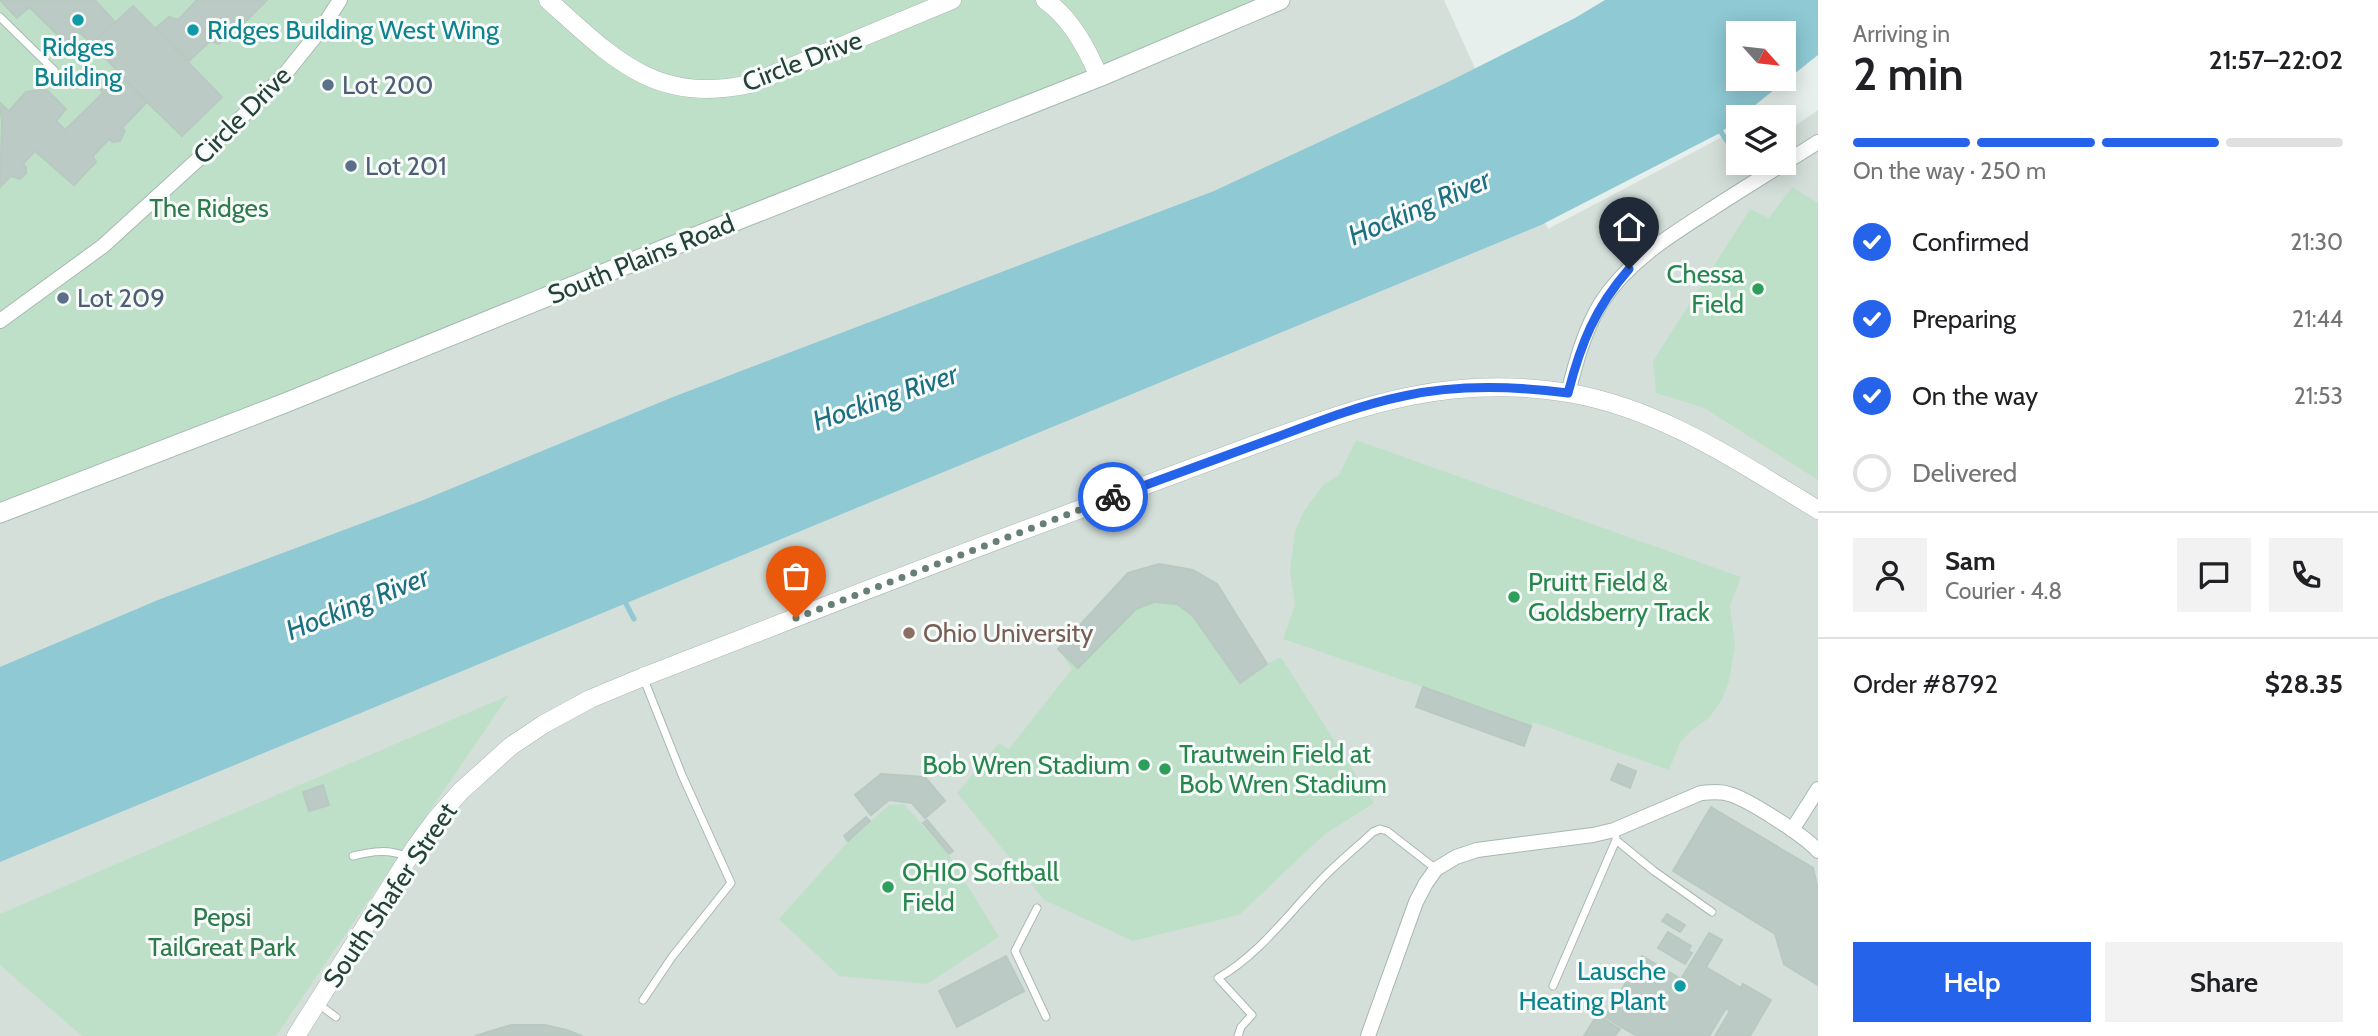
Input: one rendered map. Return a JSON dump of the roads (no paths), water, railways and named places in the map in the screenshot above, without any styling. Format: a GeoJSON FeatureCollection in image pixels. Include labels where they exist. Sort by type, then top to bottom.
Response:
{"type":"FeatureCollection","features":[{"type":"Feature","properties":{"kind":"main road","name":"South Plains Road"},"geometry":{"type":"LineString","coordinates":[[0,513],[285,403],[1099,77],[1280,0]]}},
{"type":"Feature","properties":{"kind":"street","name":"Circle Drive"},"geometry":{"type":"LineString","coordinates":[[0,321],[103,246],[216,143],[285,74],[323,28],[340,0]]}},
{"type":"Feature","properties":{"kind":"street","name":"Circle Drive"},"geometry":{"type":"LineString","coordinates":[[548,0],[609,55],[629,68],[651,80],[686,89],[707,90],[750,84],[953,0]]}},
{"type":"Feature","properties":{"kind":"street"},"geometry":{"type":"LineString","coordinates":[[1045,0],[1058,10],[1081,38],[1099,77]]}},
{"type":"Feature","properties":{"kind":"street"},"geometry":{"type":"LineString","coordinates":[[1568,393],[1578,355],[1592,319],[1629,269],[1660,242],[1818,142]]}},
{"type":"Feature","properties":{"kind":"street","name":"South Shafer Street"},"geometry":{"type":"LineString","coordinates":[[296,1036],[436,819],[461,790],[512,746],[544,724],[590,699],[643,677],[1012,535],[1352,410],[1404,396],[1450,389],[1498,387],[1568,393],[1612,403],[1674,426],[1818,510]]}},
{"type":"Feature","properties":{"kind":"street"},"geometry":{"type":"LineString","coordinates":[[1792,830],[1818,789]]}},
{"type":"Feature","properties":{"kind":"street"},"geometry":{"type":"LineString","coordinates":[[1367,1036],[1416,902],[1430,875],[1456,857],[1476,850],[1593,835],[1615,835],[1701,793],[1717,792],[1738,797],[1792,830],[1818,851]]}},
{"type":"Feature","properties":{"kind":"lane"},"geometry":{"type":"LineString","coordinates":[[0,17],[54,70]]}},
{"type":"Feature","properties":{"kind":"lane"},"geometry":{"type":"LineString","coordinates":[[643,677],[682,775],[731,883],[672,957],[643,1000]]}},
{"type":"Feature","properties":{"kind":"lane"},"geometry":{"type":"LineString","coordinates":[[1238,1036],[1241,1027],[1252,1015],[1218,978],[1234,969],[1293,912],[1321,880],[1373,832],[1380,829],[1387,831],[1436,869]]}},
{"type":"Feature","properties":{"kind":"lane"},"geometry":{"type":"LineString","coordinates":[[1553,986],[1615,835],[1654,871],[1712,912]]}},
{"type":"Feature","properties":{"kind":"lane"},"geometry":{"type":"LineString","coordinates":[[353,856],[385,851],[409,857]]}},
{"type":"Feature","properties":{"kind":"lane"},"geometry":{"type":"LineString","coordinates":[[1037,908],[1015,951],[1046,1017]]}},
{"type":"Feature","properties":{"kind":"lane"},"geometry":{"type":"LineString","coordinates":[[317,1003],[336,1017]]}},
{"type":"Feature","properties":{"kind":"water","name":"Hocking River"},"geometry":{"type":"Polygon","coordinates":[[[1605,0],[1818,0],[1818,55],[1796,73],[1796,21],[1726,21],[1726,91],[1773,91],[1755,105],[1726,105],[1726,128],[1720,133],[1541,225],[0,862],[0,667],[158,600],[421,501],[673,397],[1214,191],[1448,82],[1605,0]]]}},
{"type":"Feature","properties":{"kind":"waterway"},"geometry":{"type":"LineString","coordinates":[[1717,126],[1726,140]]}},
{"type":"Feature","properties":{"kind":"waterway"},"geometry":{"type":"LineString","coordinates":[[624,600],[634,619]]}},
{"type":"Feature","properties":{"kind":"place","name":"Ridges Building"},"geometry":{"type":"Point","coordinates":[78,20]}},
{"type":"Feature","properties":{"kind":"place","name":"Ridges Building West Wing"},"geometry":{"type":"Point","coordinates":[193,30]}},
{"type":"Feature","properties":{"kind":"place","name":"Lot 200"},"geometry":{"type":"Point","coordinates":[328,85]}},
{"type":"Feature","properties":{"kind":"place","name":"Lot 201"},"geometry":{"type":"Point","coordinates":[351,166]}},
{"type":"Feature","properties":{"kind":"place","name":"Chessa Field"},"geometry":{"type":"Point","coordinates":[1758,289]}},
{"type":"Feature","properties":{"kind":"place","name":"Lot 209"},"geometry":{"type":"Point","coordinates":[63,298]}},
{"type":"Feature","properties":{"kind":"place","name":"Pruitt Field & Goldsberry Track"},"geometry":{"type":"Point","coordinates":[1514,597]}},
{"type":"Feature","properties":{"kind":"place","name":"Ohio University"},"geometry":{"type":"Point","coordinates":[909,633]}},
{"type":"Feature","properties":{"kind":"place","name":"Bob Wren Stadium"},"geometry":{"type":"Point","coordinates":[1144,765]}},
{"type":"Feature","properties":{"kind":"place","name":"Trautwein Field at Bob Wren Stadium"},"geometry":{"type":"Point","coordinates":[1165,769]}},
{"type":"Feature","properties":{"kind":"place","name":"OHIO Softball Field"},"geometry":{"type":"Point","coordinates":[888,887]}},
{"type":"Feature","properties":{"kind":"place","name":"Lausche Heating Plant"},"geometry":{"type":"Point","coordinates":[1680,986]}},
{"type":"Feature","properties":{"kind":"park label","name":"The Ridges"},"geometry":{"type":"Point","coordinates":[209,208]}},
{"type":"Feature","properties":{"kind":"park label","name":"Pepsi TailGreat Park"},"geometry":{"type":"Point","coordinates":[222,932]}}]}
